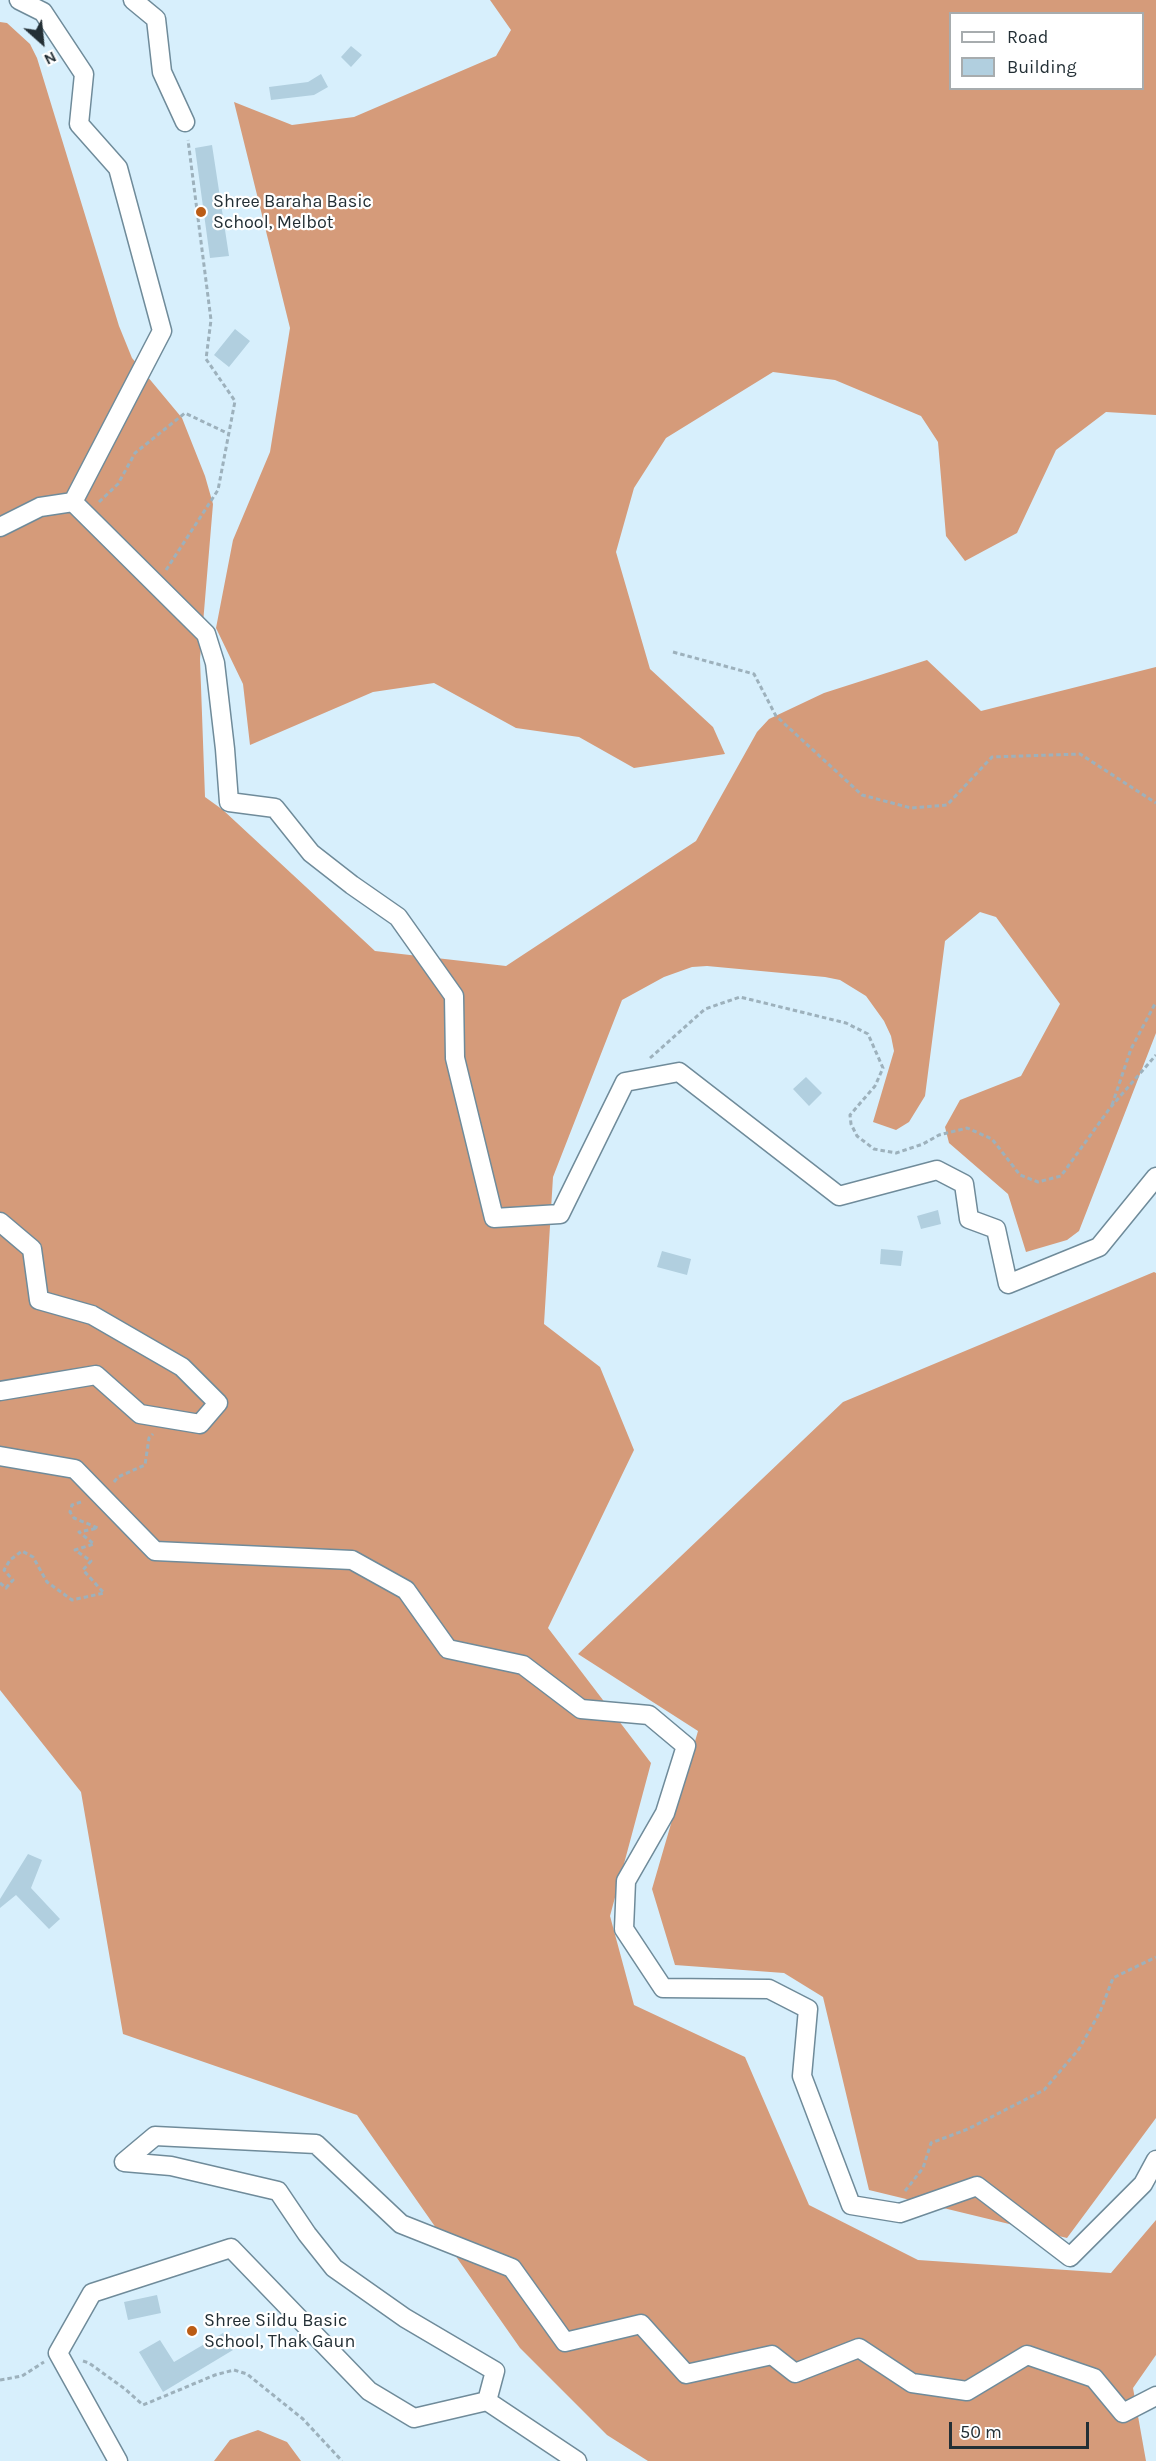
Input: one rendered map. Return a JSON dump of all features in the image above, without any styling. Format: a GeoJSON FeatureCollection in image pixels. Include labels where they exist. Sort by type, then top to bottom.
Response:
{"type":"FeatureCollection","features":[{"type":"Feature","properties":{"kind":"street"},"geometry":{"type":"LineString","coordinates":[[19,0],[43,12],[84,74],[79,124],[118,168],[162,331],[73,502]]}},
{"type":"Feature","properties":{"kind":"street"},"geometry":{"type":"LineString","coordinates":[[133,0],[156,19],[162,72],[185,122]]}},
{"type":"Feature","properties":{"kind":"street"},"geometry":{"type":"LineString","coordinates":[[0,527],[40,507],[73,502]]}},
{"type":"Feature","properties":{"kind":"street"},"geometry":{"type":"LineString","coordinates":[[73,502],[206,634],[214,663],[225,748],[229,802],[275,808],[311,853],[352,885],[398,916],[454,996],[456,1058],[494,1218],[560,1214],[625,1082],[679,1072],[839,1196],[937,1170],[964,1184],[969,1219],[996,1229],[1008,1284],[1099,1246],[1156,1177]]}},
{"type":"Feature","properties":{"kind":"street"},"geometry":{"type":"LineString","coordinates":[[0,1222],[32,1249],[39,1300],[92,1315],[182,1367],[218,1403],[200,1424],[140,1414],[96,1375],[0,1391]]}},
{"type":"Feature","properties":{"kind":"street"},"geometry":{"type":"LineString","coordinates":[[0,1456],[75,1469],[155,1551],[352,1560],[406,1590],[448,1649],[523,1665],[581,1709],[649,1715],[686,1746],[665,1814],[626,1881],[624,1929],[663,1988],[769,1989],[808,2009],[801,2076],[851,2205],[900,2213],[977,2186],[1070,2257],[1143,2184],[1156,2160]]}},
{"type":"Feature","properties":{"kind":"street"},"geometry":{"type":"LineString","coordinates":[[487,2401],[495,2371],[405,2318],[334,2268],[307,2234],[278,2191],[171,2166],[124,2162],[155,2136],[316,2144],[401,2224],[512,2268],[565,2342],[641,2324],[686,2374],[772,2355],[795,2373],[859,2348],[912,2382],[967,2391],[1027,2355],[1094,2378],[1123,2413],[1156,2396]]}},
{"type":"Feature","properties":{"kind":"street"},"geometry":{"type":"LineString","coordinates":[[118,2461],[58,2353],[92,2293],[231,2248],[369,2391],[414,2418],[487,2401],[577,2461]]}},
{"type":"Feature","properties":{"kind":"path"},"geometry":{"type":"LineString","coordinates":[[156,584],[218,490],[236,401],[206,359],[211,320],[185,122]]}},
{"type":"Feature","properties":{"kind":"path"},"geometry":{"type":"LineString","coordinates":[[73,502],[101,502],[118,484],[135,453],[185,413],[229,434]]}},
{"type":"Feature","properties":{"kind":"path"},"geometry":{"type":"LineString","coordinates":[[673,652],[754,674],[776,716],[862,795],[911,808],[947,805],[992,757],[1080,754],[1156,802]]}},
{"type":"Feature","properties":{"kind":"path"},"geometry":{"type":"LineString","coordinates":[[647,1060],[705,1009],[740,997],[846,1023],[868,1034],[883,1068],[874,1086],[850,1115],[851,1124],[857,1136],[874,1149],[896,1153],[923,1144],[939,1135],[967,1128],[992,1139],[1020,1174],[1038,1182],[1061,1176],[1110,1108],[1156,1055]]}},
{"type":"Feature","properties":{"kind":"path"},"geometry":{"type":"LineString","coordinates":[[1110,1108],[1131,1049],[1156,1002]]}},
{"type":"Feature","properties":{"kind":"path"},"geometry":{"type":"LineString","coordinates":[[0,1583],[6,1588],[13,1580],[4,1570],[10,1560],[22,1551],[33,1557],[47,1582],[72,1600],[104,1593],[83,1570],[91,1561],[75,1550],[94,1544],[78,1532],[98,1528],[74,1518],[70,1512],[72,1505],[100,1495],[118,1477],[145,1465],[149,1438],[170,1419]]}},
{"type":"Feature","properties":{"kind":"path"},"geometry":{"type":"LineString","coordinates":[[885,2211],[908,2189],[923,2168],[931,2143],[968,2129],[1044,2090],[1079,2049],[1100,2012],[1113,1978],[1156,1957]]}},
{"type":"Feature","properties":{"kind":"path"},"geometry":{"type":"LineString","coordinates":[[0,2380],[22,2376],[58,2353],[89,2363],[143,2405],[215,2375],[234,2370],[247,2374],[303,2419],[342,2461]]}},
{"type":"Feature","properties":{"kind":"shaded area"},"geometry":{"type":"Polygon","coordinates":[[[490,0],[1156,0],[1156,415],[1106,412],[1056,450],[1017,533],[965,561],[946,536],[938,442],[921,416],[835,380],[773,372],[666,438],[634,488],[616,552],[650,669],[713,727],[725,754],[634,768],[579,737],[516,728],[434,683],[373,692],[250,745],[243,684],[216,628],[233,540],[270,452],[290,328],[234,102],[292,125],[354,117],[496,56],[511,30],[490,0]]]}},
{"type":"Feature","properties":{"kind":"shaded area"},"geometry":{"type":"Polygon","coordinates":[[[0,22],[7,23],[30,44],[37,58],[119,326],[132,358],[182,418],[205,476],[213,504],[200,659],[205,797],[223,810],[375,951],[506,966],[696,841],[757,732],[769,719],[824,693],[927,660],[981,711],[1156,667],[1156,1033],[1079,1231],[1067,1240],[1026,1252],[1008,1194],[949,1143],[945,1127],[960,1100],[1021,1076],[1060,1004],[996,917],[980,912],[945,941],[925,1096],[909,1122],[896,1130],[873,1122],[894,1051],[891,1036],[884,1021],[866,996],[840,980],[707,966],[692,967],[664,977],[622,1000],[553,1177],[544,1324],[600,1367],[634,1450],[548,1628],[651,1763],[610,1916],[634,2005],[745,2057],[809,2205],[918,2260],[1111,2273],[1156,2220],[1156,2355],[1133,2388],[1146,2461],[648,2461],[607,2435],[520,2348],[357,2115],[123,2034],[81,1792],[0,1690],[0,22]]]}},
{"type":"Feature","properties":{"kind":"shaded area"},"geometry":{"type":"Polygon","coordinates":[[[1156,1273],[1156,2118],[1067,2238],[869,2190],[823,1997],[784,1973],[675,1965],[652,1889],[698,1731],[578,1654],[843,1402],[1156,1273]]]}},
{"type":"Feature","properties":{"kind":"shaded area"},"geometry":{"type":"Polygon","coordinates":[[[258,2430],[287,2442],[301,2461],[214,2461],[230,2440],[258,2430]]]}},
{"type":"Feature","properties":{"kind":"building"},"geometry":{"type":"Polygon","coordinates":[[[351,46],[362,55],[351,67],[341,57],[351,46]]]}},
{"type":"Feature","properties":{"kind":"building"},"geometry":{"type":"Polygon","coordinates":[[[321,74],[328,87],[314,95],[271,100],[269,87],[308,82],[321,74]]]}},
{"type":"Feature","properties":{"kind":"building"},"geometry":{"type":"Polygon","coordinates":[[[212,145],[229,256],[210,258],[195,148],[212,145]]]}},
{"type":"Feature","properties":{"kind":"building"},"geometry":{"type":"Polygon","coordinates":[[[235,329],[250,341],[229,367],[214,355],[235,329]]]}},
{"type":"Feature","properties":{"kind":"building"},"geometry":{"type":"Polygon","coordinates":[[[806,1077],[822,1093],[809,1106],[793,1089],[806,1077]]]}},
{"type":"Feature","properties":{"kind":"building"},"geometry":{"type":"Polygon","coordinates":[[[938,1210],[941,1224],[921,1229],[917,1216],[938,1210]]]}},
{"type":"Feature","properties":{"kind":"building"},"geometry":{"type":"Polygon","coordinates":[[[881,1249],[903,1251],[901,1266],[880,1264],[881,1249]]]}},
{"type":"Feature","properties":{"kind":"building"},"geometry":{"type":"Polygon","coordinates":[[[662,1251],[691,1259],[687,1275],[657,1267],[662,1251]]]}},
{"type":"Feature","properties":{"kind":"building"},"geometry":{"type":"Polygon","coordinates":[[[28,1854],[42,1860],[31,1888],[60,1919],[49,1929],[16,1895],[0,1908],[0,1899],[28,1854]]]}},
{"type":"Feature","properties":{"kind":"building"},"geometry":{"type":"Polygon","coordinates":[[[157,2295],[161,2313],[128,2320],[124,2302],[157,2295]]]}},
{"type":"Feature","properties":{"kind":"building"},"geometry":{"type":"Polygon","coordinates":[[[223,2333],[233,2350],[163,2392],[139,2352],[160,2340],[174,2362],[223,2333]]]}},
{"type":"Feature","properties":{"kind":"place","name":"Shree Baraha Basic School, Melbot"},"geometry":{"type":"Point","coordinates":[201,212]}},
{"type":"Feature","properties":{"kind":"place","name":"Shree Sildu Basic School, Thak Gaun"},"geometry":{"type":"Point","coordinates":[192,2331]}}]}
